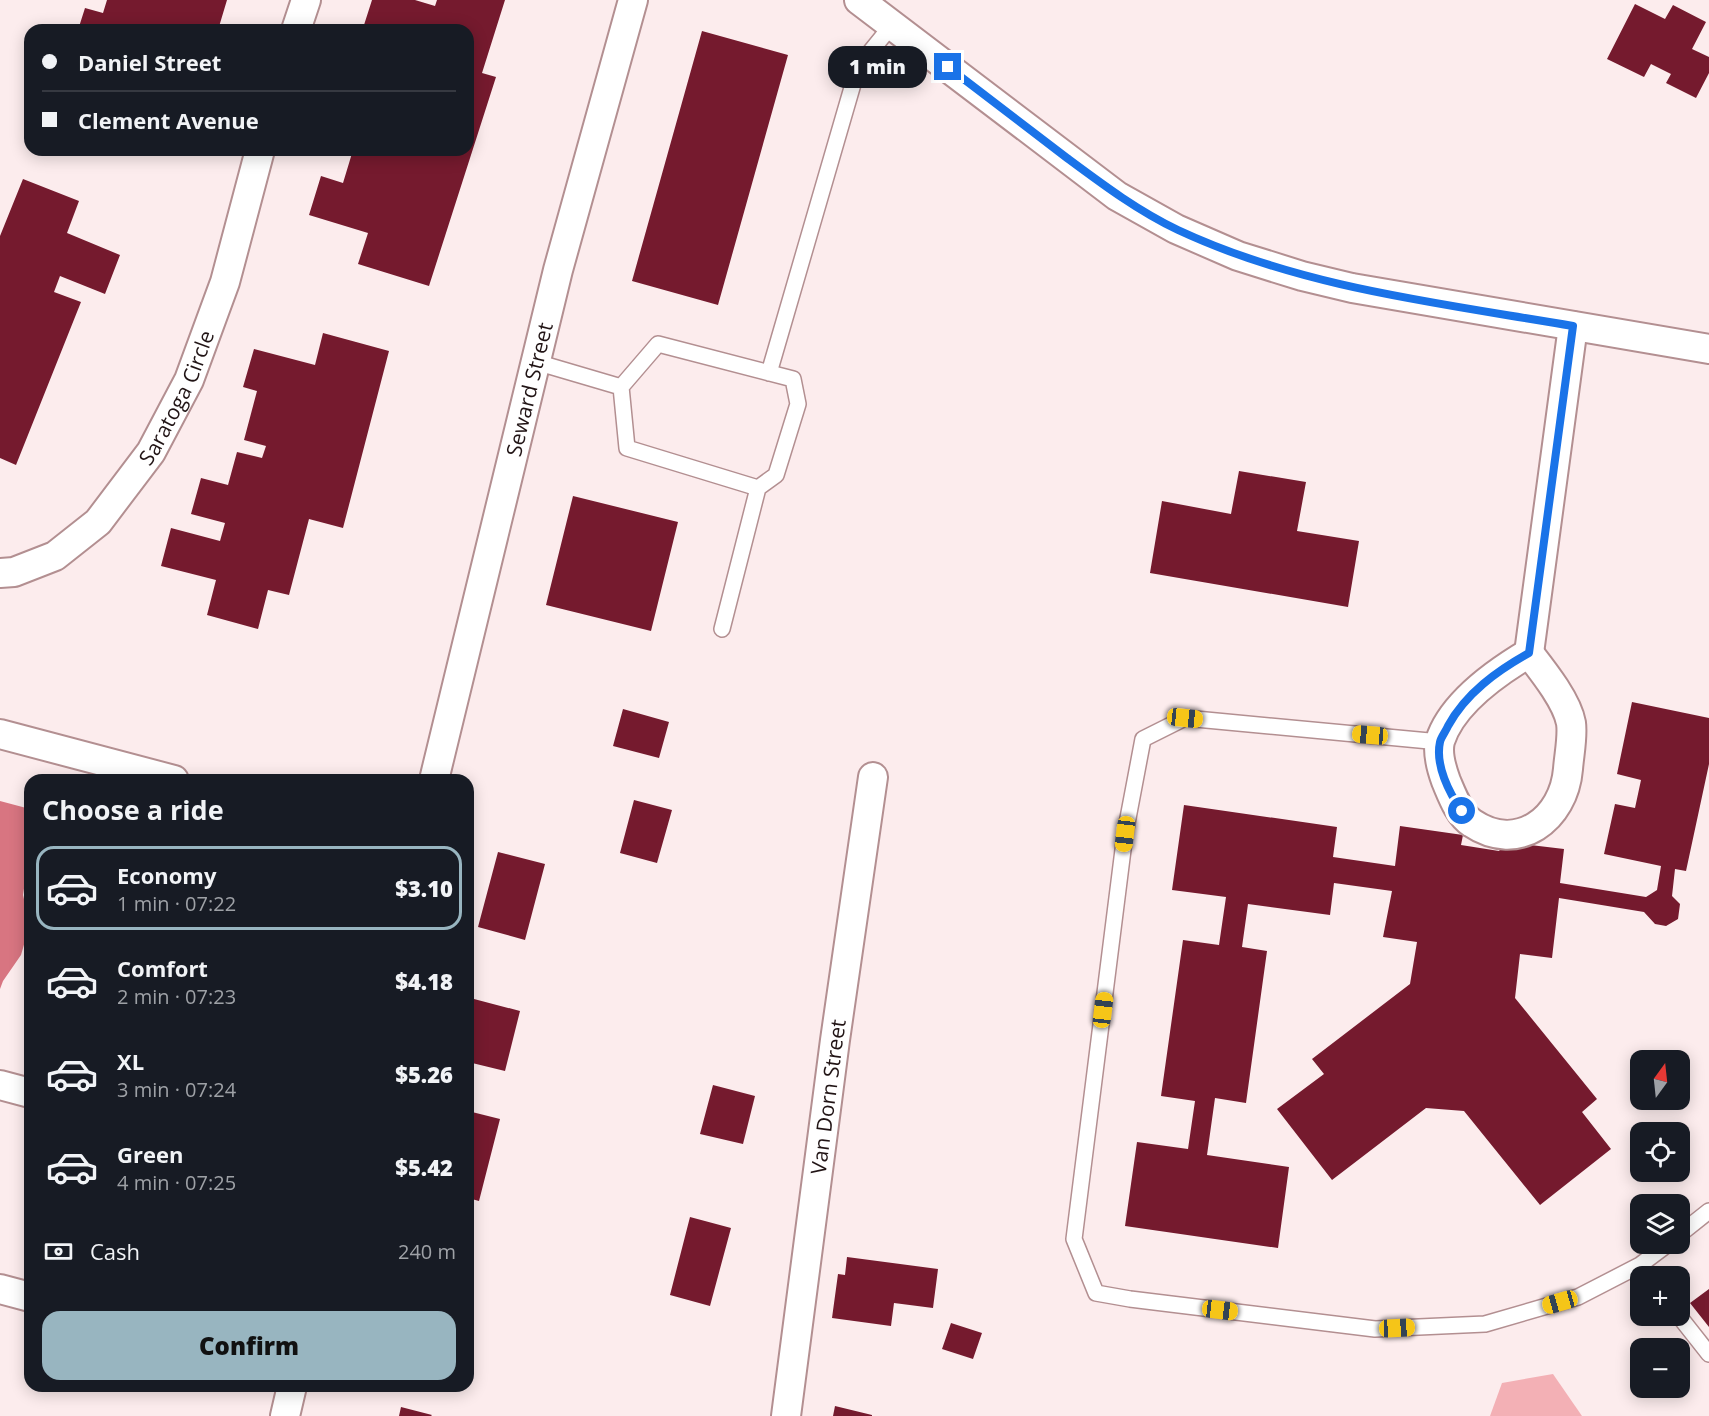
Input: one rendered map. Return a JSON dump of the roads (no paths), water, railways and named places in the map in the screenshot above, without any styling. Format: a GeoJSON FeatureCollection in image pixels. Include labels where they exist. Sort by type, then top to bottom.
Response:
{"type":"FeatureCollection","features":[{"type":"Feature","properties":{"kind":"street"},"geometry":{"type":"LineString","coordinates":[[298,24],[306,0]]}},
{"type":"Feature","properties":{"kind":"street","name":"Seward Street"},"geometry":{"type":"LineString","coordinates":[[435,774],[558,270],[633,0]]}},
{"type":"Feature","properties":{"kind":"street"},"geometry":{"type":"LineString","coordinates":[[859,0],[1117,195],[1176,229],[1238,256],[1302,276],[1352,288],[1709,349]]}},
{"type":"Feature","properties":{"kind":"street","name":"Saratoga Circle"},"geometry":{"type":"LineString","coordinates":[[0,573],[14,572],[55,556],[98,522],[151,452],[189,380],[221,292],[259,156]]}},
{"type":"Feature","properties":{"kind":"street"},"geometry":{"type":"LineString","coordinates":[[1529,653],[1499,670],[1470,696],[1452,719],[1440,742],[1441,768],[1454,800],[1470,822],[1488,831],[1510,836],[1537,827],[1556,809],[1567,782],[1571,723],[1556,689],[1529,653],[1573,326]]}},
{"type":"Feature","properties":{"kind":"street"},"geometry":{"type":"LineString","coordinates":[[0,734],[151,774]]}},
{"type":"Feature","properties":{"kind":"street","name":"Van Dorn Street"},"geometry":{"type":"LineString","coordinates":[[786,1416],[873,777]]}},
{"type":"Feature","properties":{"kind":"street"},"geometry":{"type":"LineString","coordinates":[[0,1085],[24,1091]]}},
{"type":"Feature","properties":{"kind":"street"},"geometry":{"type":"LineString","coordinates":[[0,1289],[24,1295]]}},
{"type":"Feature","properties":{"kind":"street"},"geometry":{"type":"LineString","coordinates":[[285,1416],[291,1392]]}},
{"type":"Feature","properties":{"kind":"lane"},"geometry":{"type":"LineString","coordinates":[[769,373],[858,67],[892,25]]}},
{"type":"Feature","properties":{"kind":"lane"},"geometry":{"type":"LineString","coordinates":[[722,629],[758,488],[776,475],[798,404],[793,378],[658,344],[621,387],[627,448],[758,488]]}},
{"type":"Feature","properties":{"kind":"lane"},"geometry":{"type":"LineString","coordinates":[[536,362],[621,387]]}},
{"type":"Feature","properties":{"kind":"lane"},"geometry":{"type":"LineString","coordinates":[[1440,742],[1185,718],[1143,739],[1125,834],[1074,1239],[1096,1293],[1376,1329],[1485,1324],[1578,1297],[1630,1277]]}},
{"type":"Feature","properties":{"kind":"lane"},"geometry":{"type":"LineString","coordinates":[[1690,1226],[1709,1211]]}},
{"type":"Feature","properties":{"kind":"lane"},"geometry":{"type":"LineString","coordinates":[[1648,1266],[1659,1254]]}},
{"type":"Feature","properties":{"kind":"lane"},"geometry":{"type":"LineString","coordinates":[[1687,1326],[1709,1354]]}}]}
